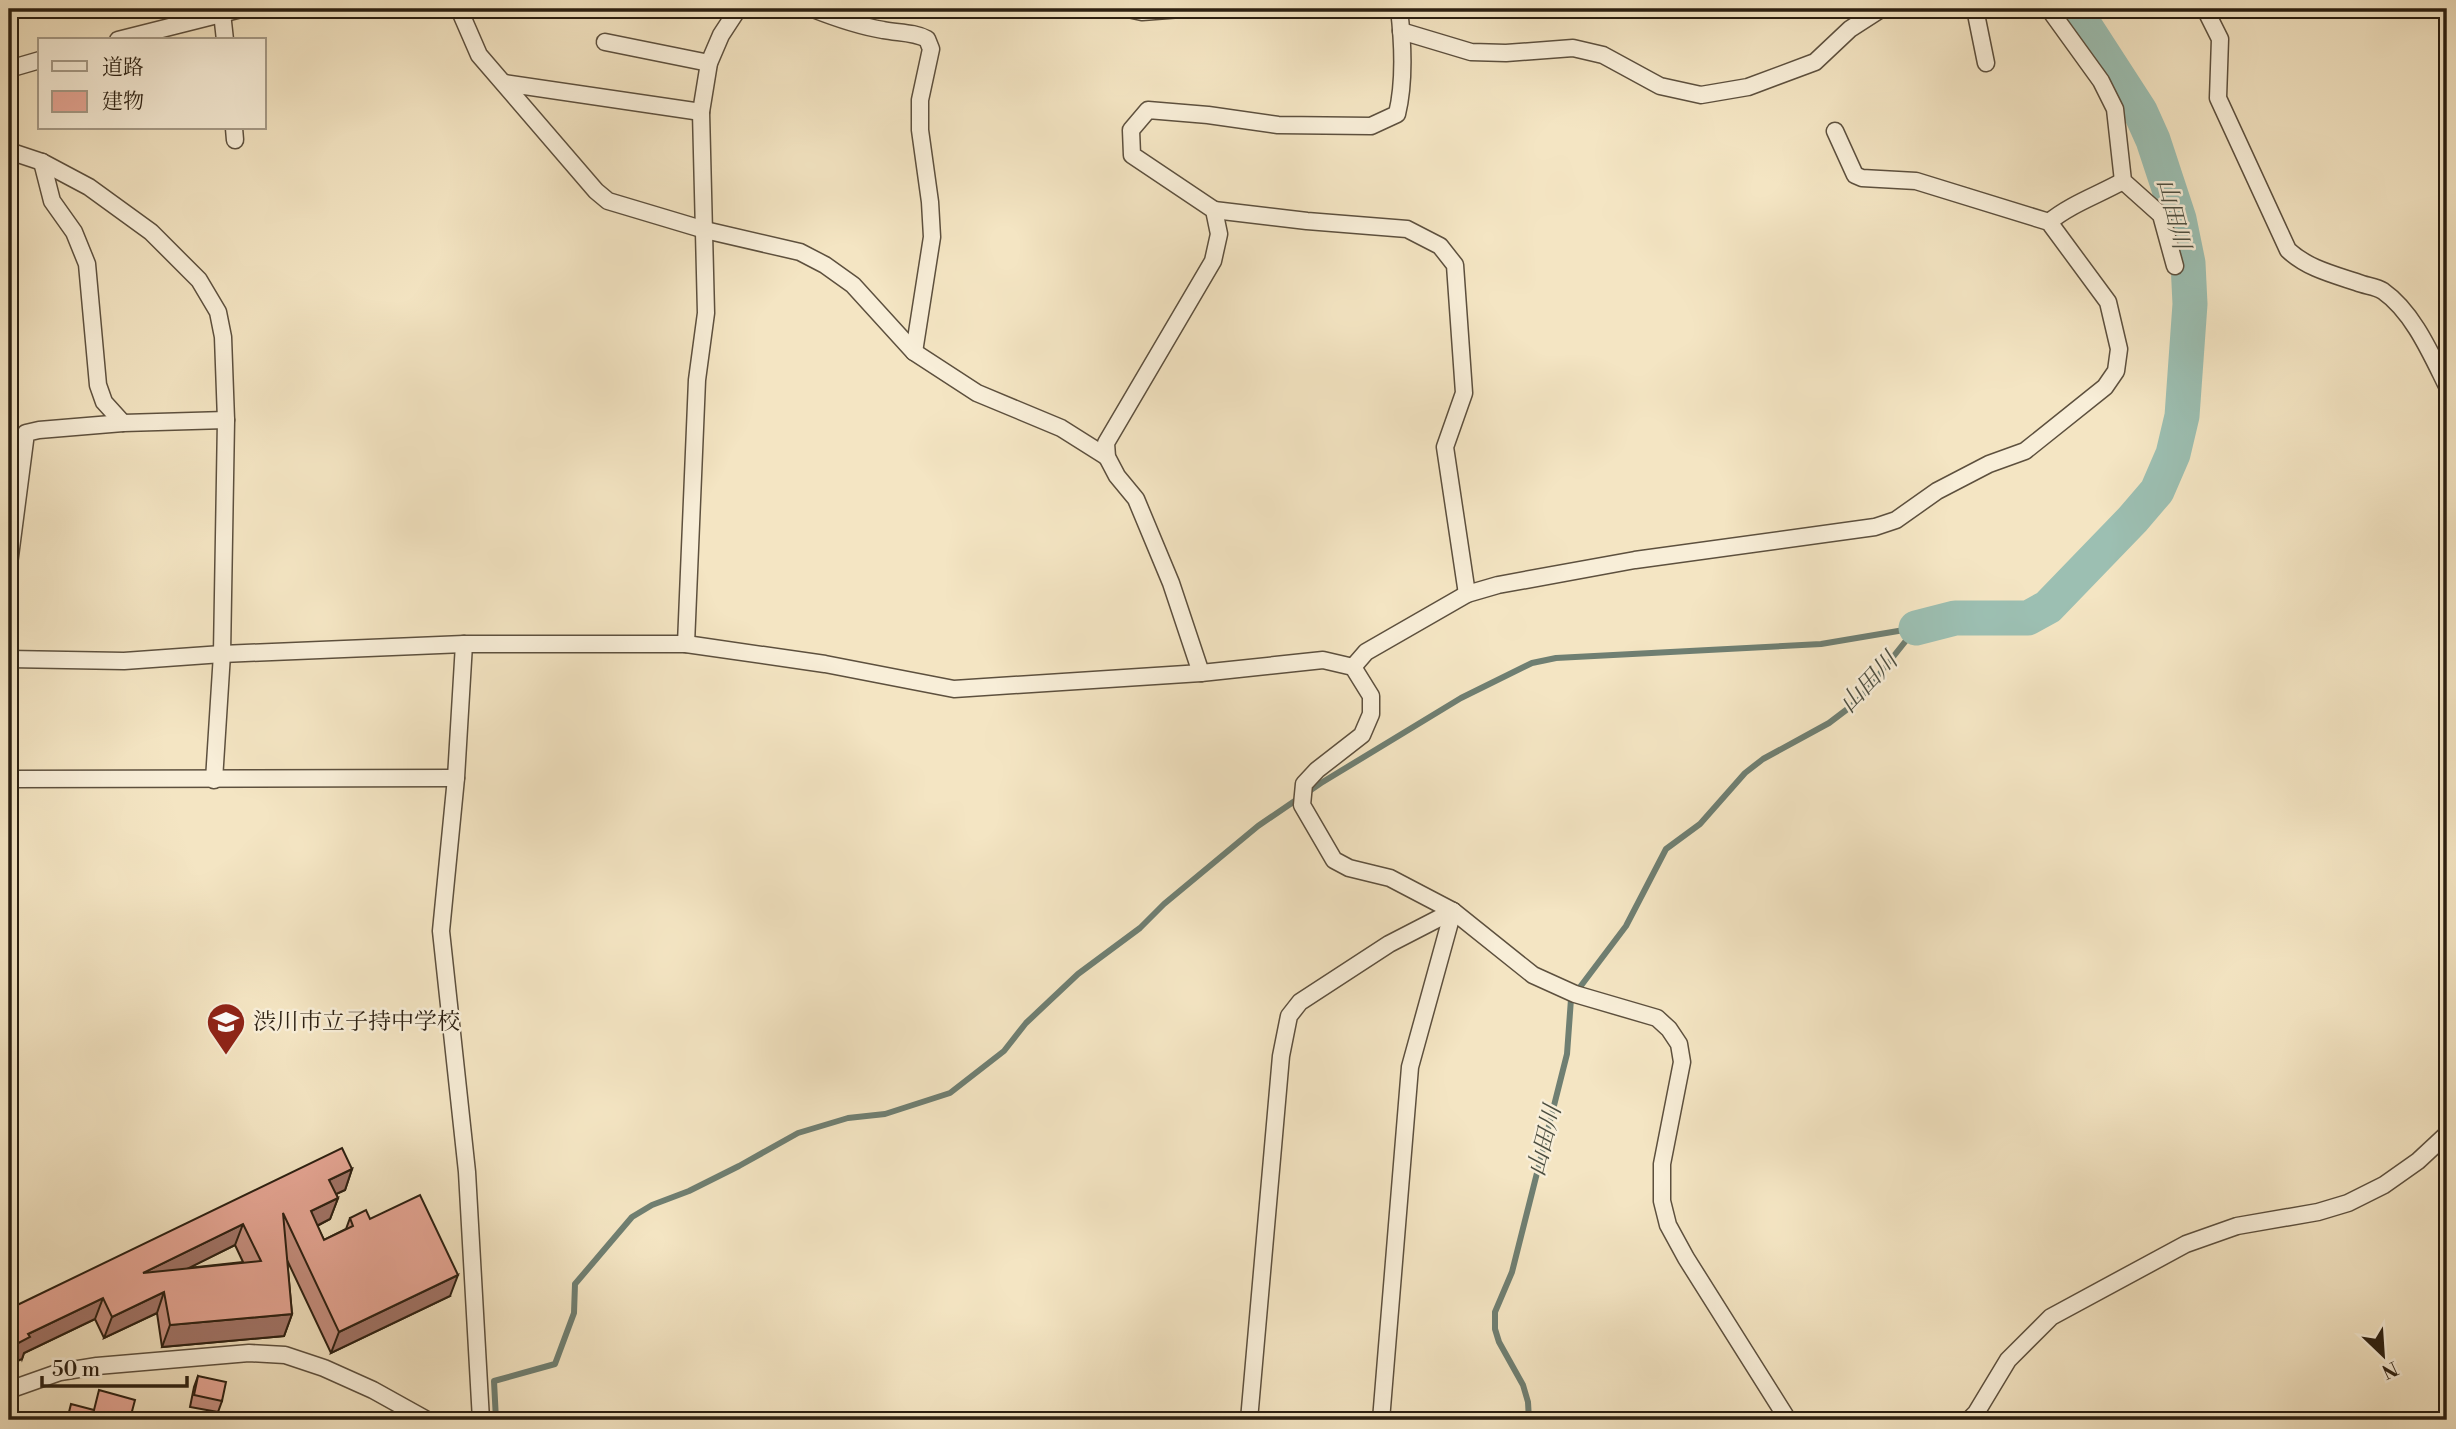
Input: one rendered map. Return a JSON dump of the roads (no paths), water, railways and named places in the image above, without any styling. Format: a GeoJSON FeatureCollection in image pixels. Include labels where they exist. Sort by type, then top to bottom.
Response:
{"type":"FeatureCollection","features":[{"type":"Feature","properties":{"kind":"street"},"geometry":{"type":"LineString","coordinates":[[126,38],[241,9]]}},
{"type":"Feature","properties":{"kind":"street"},"geometry":{"type":"LineString","coordinates":[[459,9],[479,55],[596,191],[608,201],[705,230],[800,252],[825,265],[853,285],[914,352],[977,393],[1061,428],[1107,457]]}},
{"type":"Feature","properties":{"kind":"street"},"geometry":{"type":"LineString","coordinates":[[686,644],[697,380],[706,313],[701,112],[709,63],[721,35],[738,9]]}},
{"type":"Feature","properties":{"kind":"street"},"geometry":{"type":"LineString","coordinates":[[813,9],[835,18],[881,30],[919,35],[927,39],[931,49],[919,110],[932,237],[914,352]]}},
{"type":"Feature","properties":{"kind":"street"},"geometry":{"type":"LineString","coordinates":[[1128,9],[1142,12],[1181,9]]}},
{"type":"Feature","properties":{"kind":"street"},"geometry":{"type":"LineString","coordinates":[[1399,9],[1402,31],[1402,96],[1397,114],[1371,126],[1278,125],[1148,110],[1131,130],[1132,155],[1214,211],[1407,229],[1440,246],[1455,265],[1464,393],[1445,447],[1467,594]]}},
{"type":"Feature","properties":{"kind":"street"},"geometry":{"type":"LineString","coordinates":[[1402,31],[1471,52],[1506,53],[1573,48],[1583,50],[1603,55],[1660,86],[1701,95],[1748,88],[1815,62],[1850,29],[1881,9]]}},
{"type":"Feature","properties":{"kind":"street"},"geometry":{"type":"LineString","coordinates":[[1975,9],[1986,63]]}},
{"type":"Feature","properties":{"kind":"street"},"geometry":{"type":"LineString","coordinates":[[2049,9],[2101,81],[2115,109],[2123,181],[2161,215],[2175,266]]}},
{"type":"Feature","properties":{"kind":"street"},"geometry":{"type":"LineString","coordinates":[[2205,9],[2220,39],[2218,98],[2288,250],[2300,261],[2320,270],[2382,290],[2404,313],[2431,353],[2447,386]]}},
{"type":"Feature","properties":{"kind":"street"},"geometry":{"type":"LineString","coordinates":[[222,13],[225,38]]}},
{"type":"Feature","properties":{"kind":"street"},"geometry":{"type":"LineString","coordinates":[[605,42],[709,63]]}},
{"type":"Feature","properties":{"kind":"street"},"geometry":{"type":"LineString","coordinates":[[9,69],[38,61]]}},
{"type":"Feature","properties":{"kind":"street"},"geometry":{"type":"LineString","coordinates":[[504,83],[701,112]]}},
{"type":"Feature","properties":{"kind":"street"},"geometry":{"type":"LineString","coordinates":[[1353,667],[1366,653],[1467,594],[1498,585],[1635,560],[1875,527],[1896,520],[1937,491],[1989,464],[2025,451],[2105,387],[2116,371],[2119,349],[2108,302],[2049,222],[1916,181],[1862,178],[1855,175],[1835,131]]}},
{"type":"Feature","properties":{"kind":"street"},"geometry":{"type":"LineString","coordinates":[[9,150],[43,162],[89,187],[151,232],[199,280],[218,312],[223,337],[226,420],[222,654],[214,780]]}},
{"type":"Feature","properties":{"kind":"street"},"geometry":{"type":"LineString","coordinates":[[43,162],[52,201],[74,232],[88,264],[98,385],[104,402],[123,423]]}},
{"type":"Feature","properties":{"kind":"street"},"geometry":{"type":"LineString","coordinates":[[2049,222],[2067,207],[2092,198],[2123,181]]}},
{"type":"Feature","properties":{"kind":"street"},"geometry":{"type":"LineString","coordinates":[[1201,673],[1171,583],[1136,499],[1107,457],[1106,443],[1213,261],[1219,234],[1214,211]]}},
{"type":"Feature","properties":{"kind":"street"},"geometry":{"type":"LineString","coordinates":[[9,564],[26,433],[123,423],[226,420]]}},
{"type":"Feature","properties":{"kind":"street"},"geometry":{"type":"LineString","coordinates":[[464,644],[456,778],[441,931],[467,1172],[481,1420]]}},
{"type":"Feature","properties":{"kind":"street"},"geometry":{"type":"LineString","coordinates":[[9,659],[124,662],[222,654],[464,644],[686,644],[825,664],[954,689],[1201,673],[1323,660],[1353,667],[1371,696],[1371,714],[1362,735],[1317,769],[1304,784],[1302,805],[1334,860],[1349,868],[1390,878],[1453,911],[1533,975],[1569,991],[1657,1018],[1669,1029],[1679,1044],[1682,1062],[1662,1164],[1662,1201],[1668,1225],[1788,1420]]}},
{"type":"Feature","properties":{"kind":"street"},"geometry":{"type":"LineString","coordinates":[[9,779],[456,778]]}},
{"type":"Feature","properties":{"kind":"street"},"geometry":{"type":"LineString","coordinates":[[1250,1420],[1281,1056],[1289,1016],[1300,1002],[1378,951],[1453,911]]}},
{"type":"Feature","properties":{"kind":"street"},"geometry":{"type":"LineString","coordinates":[[1381,1420],[1410,1067],[1453,911]]}},
{"type":"Feature","properties":{"kind":"street"},"geometry":{"type":"LineString","coordinates":[[1969,1420],[2008,1360],[2051,1317],[2186,1244],[2237,1226],[2318,1212],[2348,1203],[2384,1185],[2418,1161],[2447,1134]]}},
{"type":"Feature","properties":{"kind":"street"},"geometry":{"type":"LineString","coordinates":[[9,1390],[60,1372],[97,1366],[249,1353],[285,1355],[324,1368],[373,1390],[427,1420]]}},
{"type":"Feature","properties":{"kind":"waterway","name":"山田川"},"geometry":{"type":"LineString","coordinates":[[1916,628],[1955,618],[2028,618],[2048,607],[2157,491],[2173,454],[2182,416],[2190,304],[2188,263],[2179,219],[2153,140],[2140,111],[2074,9]]}},
{"type":"Feature","properties":{"kind":"waterway"},"geometry":{"type":"LineString","coordinates":[[496,1420],[494,1381],[555,1364],[574,1313],[575,1284],[632,1217],[652,1205],[689,1191],[739,1166],[798,1133],[848,1118],[885,1114],[950,1093],[1004,1051],[1026,1023],[1078,974],[1140,928],[1164,904],[1258,826],[1321,783],[1461,698],[1532,663],[1556,658],[1821,644],[1916,628]]}},
{"type":"Feature","properties":{"kind":"waterway","name":"山田川"},"geometry":{"type":"LineString","coordinates":[[1529,1420],[1523,1385],[1499,1342],[1495,1329],[1495,1312],[1512,1272],[1567,1054],[1571,999],[1626,926],[1666,849],[1700,824],[1745,773],[1763,759],[1829,723],[1858,701],[1916,628]]}},
{"type":"Feature","properties":{"kind":"place","name":"渋川市立子持中学校"},"geometry":{"type":"Point","coordinates":[226,1056]}}]}
